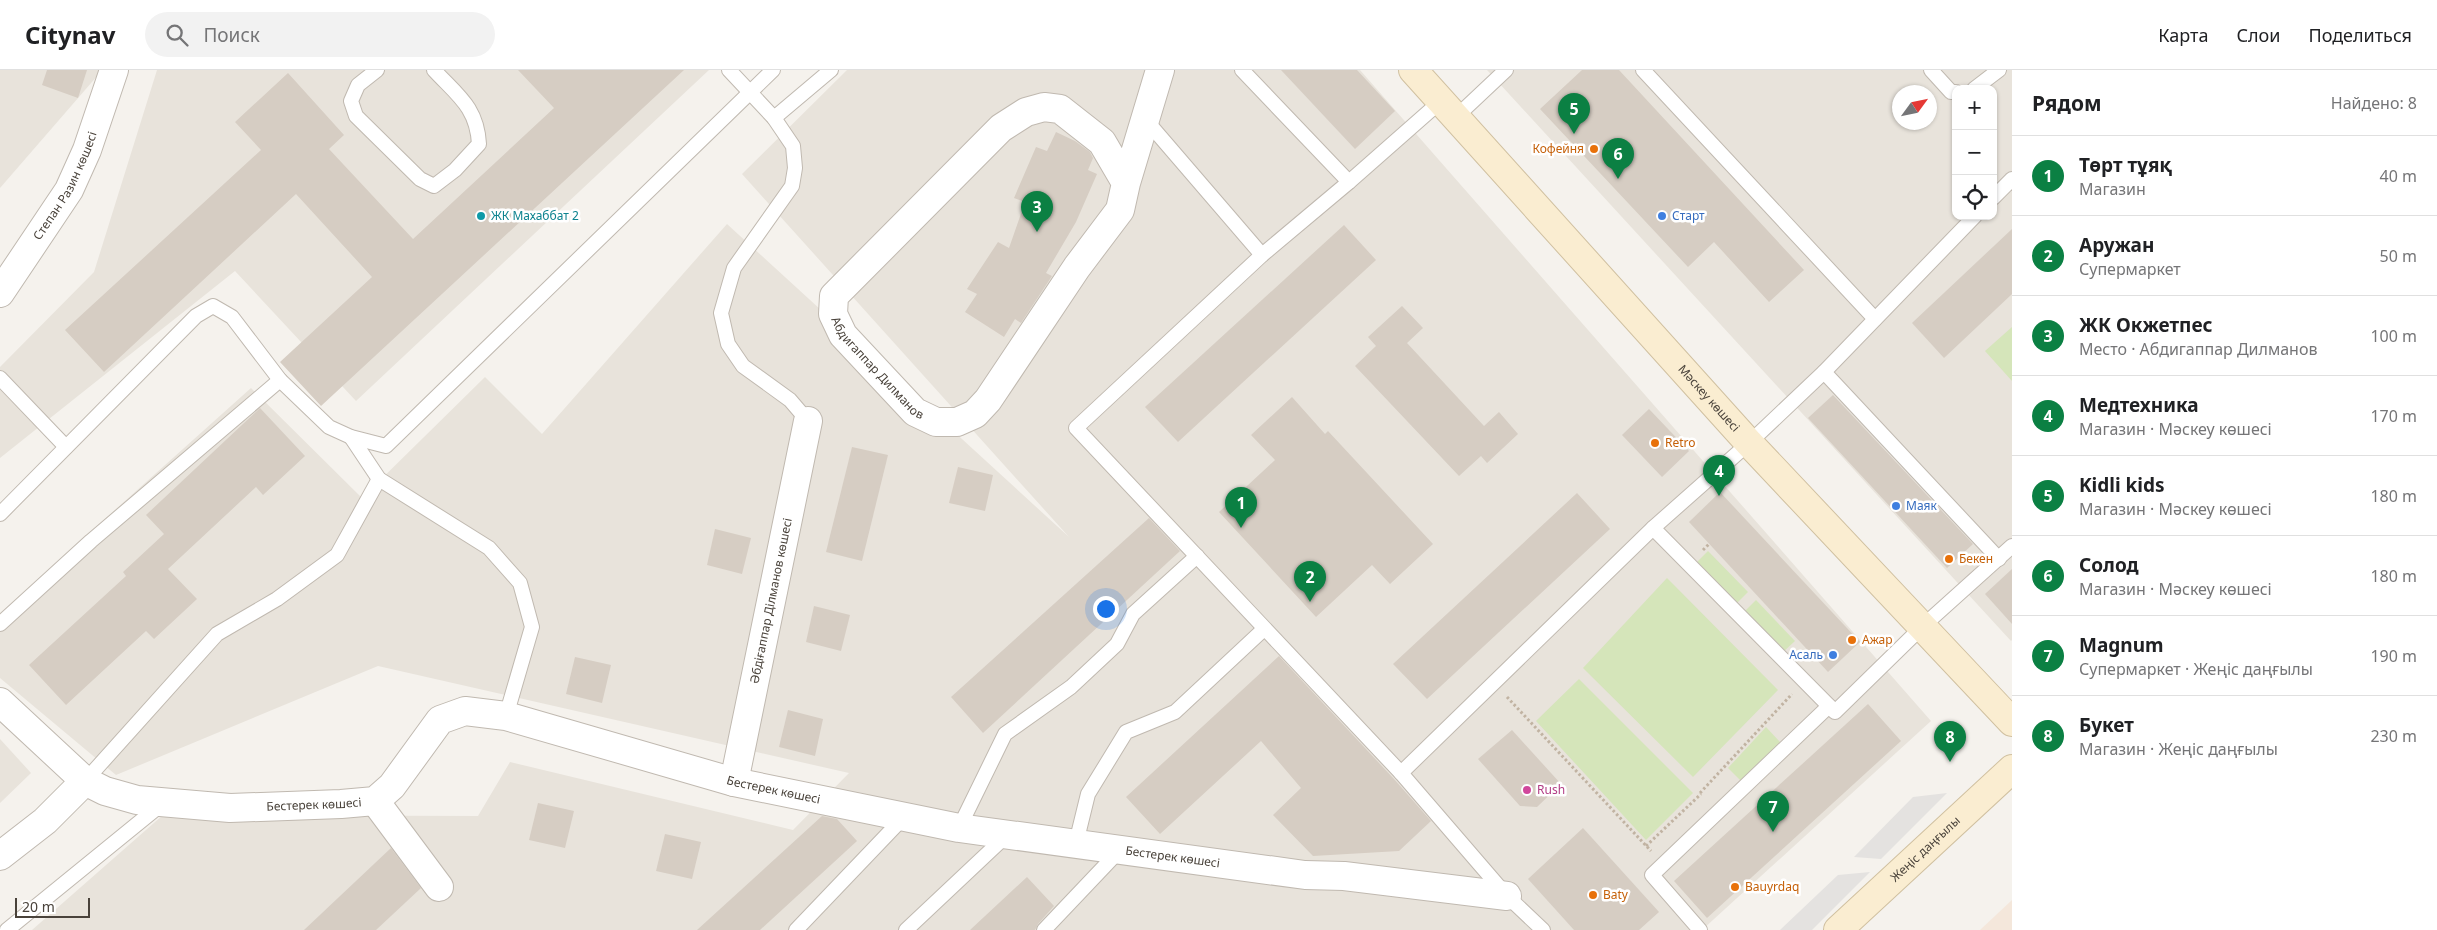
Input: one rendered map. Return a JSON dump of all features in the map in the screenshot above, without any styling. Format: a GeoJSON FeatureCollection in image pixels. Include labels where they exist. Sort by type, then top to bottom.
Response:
{"type":"FeatureCollection","features":[{"type":"Feature","properties":{"kind":"street","name":"Степан Разин көшесі"},"geometry":{"type":"LineString","coordinates":[[0,293],[69,190],[87,150],[114,70]]}},
{"type":"Feature","properties":{"kind":"street"},"geometry":{"type":"LineString","coordinates":[[1126,183],[1160,70]]}},
{"type":"Feature","properties":{"kind":"street","name":"Мәскеу көшесі"},"geometry":{"type":"LineString","coordinates":[[1413,70],[1749,443],[2012,722]]}},
{"type":"Feature","properties":{"kind":"street","name":"Абдигаппар Дилманов"},"geometry":{"type":"LineString","coordinates":[[1044,107],[1060,109],[1102,142],[1126,183],[1120,210],[1077,267],[988,400],[975,414],[956,422],[936,422],[915,412],[843,335],[832,314],[834,296],[1001,128],[1026,112],[1044,107]]}},
{"type":"Feature","properties":{"kind":"street","name":"Әбдіғаппар Ділманов көшесі"},"geometry":{"type":"LineString","coordinates":[[734,782],[808,421]]}},
{"type":"Feature","properties":{"kind":"street","name":"Бестерек көшесі"},"geometry":{"type":"LineString","coordinates":[[0,702],[86,782],[105,791],[129,798],[230,808],[341,804],[375,800],[392,786],[440,720],[465,711],[506,716],[734,782],[959,828],[1305,875],[1344,876],[1508,896]]}},
{"type":"Feature","properties":{"kind":"street","name":"Жеңіс даңғылы"},"geometry":{"type":"LineString","coordinates":[[1838,930],[2012,769]]}},
{"type":"Feature","properties":{"kind":"street"},"geometry":{"type":"LineString","coordinates":[[0,856],[44,821],[86,782]]}},
{"type":"Feature","properties":{"kind":"street"},"geometry":{"type":"LineString","coordinates":[[375,800],[439,888]]}},
{"type":"Feature","properties":{"kind":"lane"},"geometry":{"type":"LineString","coordinates":[[377,70],[358,85],[351,101],[356,116],[420,179],[434,186],[455,170],[479,144],[478,125],[470,109],[434,70]]}},
{"type":"Feature","properties":{"kind":"lane"},"geometry":{"type":"LineString","coordinates":[[729,70],[774,118],[793,146],[795,168],[792,186],[734,268],[721,313],[728,344],[743,366],[790,400],[808,421]]}},
{"type":"Feature","properties":{"kind":"lane"},"geometry":{"type":"LineString","coordinates":[[0,514],[196,316],[214,306],[232,317],[280,380],[328,427],[351,437],[386,446],[773,70]]}},
{"type":"Feature","properties":{"kind":"lane"},"geometry":{"type":"LineString","coordinates":[[774,118],[831,70]]}},
{"type":"Feature","properties":{"kind":"lane"},"geometry":{"type":"LineString","coordinates":[[1242,70],[1349,182]]}},
{"type":"Feature","properties":{"kind":"lane"},"geometry":{"type":"LineString","coordinates":[[1506,70],[1349,182],[1262,255],[1076,428],[1401,773],[1508,896],[1543,930]]}},
{"type":"Feature","properties":{"kind":"lane"},"geometry":{"type":"LineString","coordinates":[[1643,70],[1875,319]]}},
{"type":"Feature","properties":{"kind":"lane"},"geometry":{"type":"LineString","coordinates":[[1931,70],[1952,92]]}},
{"type":"Feature","properties":{"kind":"lane"},"geometry":{"type":"LineString","coordinates":[[1979,85],[1999,70]]}},
{"type":"Feature","properties":{"kind":"lane"},"geometry":{"type":"LineString","coordinates":[[1145,119],[1262,255]]}},
{"type":"Feature","properties":{"kind":"lane"},"geometry":{"type":"LineString","coordinates":[[1997,194],[2012,179]]}},
{"type":"Feature","properties":{"kind":"lane"},"geometry":{"type":"LineString","coordinates":[[1401,773],[1653,528],[1749,443],[1824,372],[1971,220]]}},
{"type":"Feature","properties":{"kind":"lane"},"geometry":{"type":"LineString","coordinates":[[1824,372],[1999,559]]}},
{"type":"Feature","properties":{"kind":"lane"},"geometry":{"type":"LineString","coordinates":[[0,378],[66,447]]}},
{"type":"Feature","properties":{"kind":"lane"},"geometry":{"type":"LineString","coordinates":[[0,624],[91,541],[280,380]]}},
{"type":"Feature","properties":{"kind":"lane"},"geometry":{"type":"LineString","coordinates":[[351,437],[379,479],[489,548],[520,583],[532,627],[506,716]]}},
{"type":"Feature","properties":{"kind":"lane"},"geometry":{"type":"LineString","coordinates":[[86,782],[217,634],[277,599],[337,554],[379,479]]}},
{"type":"Feature","properties":{"kind":"lane"},"geometry":{"type":"LineString","coordinates":[[1653,528],[1835,712],[1923,626],[2012,546]]}},
{"type":"Feature","properties":{"kind":"lane"},"geometry":{"type":"LineString","coordinates":[[959,828],[1005,734],[1071,686],[1117,644],[1133,614],[1197,556]]}},
{"type":"Feature","properties":{"kind":"lane"},"geometry":{"type":"LineString","coordinates":[[1076,843],[1088,794],[1126,732],[1175,712],[1264,629]]}},
{"type":"Feature","properties":{"kind":"lane"},"geometry":{"type":"LineString","coordinates":[[1700,930],[1652,875],[1829,706]]}},
{"type":"Feature","properties":{"kind":"lane"},"geometry":{"type":"LineString","coordinates":[[7,930],[164,802]]}},
{"type":"Feature","properties":{"kind":"lane"},"geometry":{"type":"LineString","coordinates":[[796,930],[904,817]]}},
{"type":"Feature","properties":{"kind":"lane"},"geometry":{"type":"LineString","coordinates":[[906,930],[1008,834]]}},
{"type":"Feature","properties":{"kind":"lane"},"geometry":{"type":"LineString","coordinates":[[1044,930],[1119,851]]}},
{"type":"Feature","properties":{"kind":"path"},"geometry":{"type":"LineString","coordinates":[[1646,846],[1700,793],[1804,681]]}},
{"type":"Feature","properties":{"kind":"path"},"geometry":{"type":"LineString","coordinates":[[1494,683],[1663,864]]}},
{"type":"Feature","properties":{"kind":"path"},"geometry":{"type":"LineString","coordinates":[[1700,793],[1718,812]]}},
{"type":"Feature","properties":{"kind":"shaded area"},"geometry":{"type":"Polygon","coordinates":[[[0,70],[99,70],[98,75],[0,188],[0,70]]]}},
{"type":"Feature","properties":{"kind":"shaded area"},"geometry":{"type":"Polygon","coordinates":[[[157,70],[709,70],[356,401],[235,271],[0,458],[0,367],[94,272],[157,70]]]}},
{"type":"Feature","properties":{"kind":"shaded area"},"geometry":{"type":"Polygon","coordinates":[[[847,70],[1360,70],[1931,721],[1702,930],[32,930],[163,815],[478,816],[510,762],[793,830],[849,773],[378,666],[116,775],[0,678],[0,613],[251,388],[362,498],[485,377],[542,434],[727,224],[1069,537],[742,174],[847,70]]]}},
{"type":"Feature","properties":{"kind":"shaded area"},"geometry":{"type":"Polygon","coordinates":[[[1487,70],[2012,70],[2011,641],[1487,70]]]}},
{"type":"Feature","properties":{"kind":"shaded area"},"geometry":{"type":"Polygon","coordinates":[[[0,739],[31,773],[0,803],[0,739]]]}},
{"type":"Feature","properties":{"kind":"shaded area"},"geometry":{"type":"Polygon","coordinates":[[[1947,793],[1881,859],[1854,857],[1913,797],[1947,793]]]}},
{"type":"Feature","properties":{"kind":"shaded area"},"geometry":{"type":"Polygon","coordinates":[[[1870,872],[1812,930],[1780,930],[1838,875],[1870,872]]]}},
{"type":"Feature","properties":{"kind":"shaded area"},"geometry":{"type":"Polygon","coordinates":[[[2012,900],[2012,930],[1980,930],[2012,900]]]}},
{"type":"Feature","properties":{"kind":"green space"},"geometry":{"type":"Polygon","coordinates":[[[2012,327],[2012,381],[1985,351],[2012,327]]]}},
{"type":"Feature","properties":{"kind":"green space"},"geometry":{"type":"Polygon","coordinates":[[[1708,551],[1748,592],[1735,605],[1695,564],[1708,551]]]}},
{"type":"Feature","properties":{"kind":"green space"},"geometry":{"type":"Polygon","coordinates":[[[1667,578],[1778,690],[1693,777],[1583,668],[1667,578]]]}},
{"type":"Feature","properties":{"kind":"green space"},"geometry":{"type":"Polygon","coordinates":[[[1756,600],[1795,641],[1782,653],[1743,613],[1756,600]]]}},
{"type":"Feature","properties":{"kind":"green space"},"geometry":{"type":"Polygon","coordinates":[[[1579,679],[1693,793],[1646,840],[1536,721],[1579,679]]]}},
{"type":"Feature","properties":{"kind":"green space"},"geometry":{"type":"Polygon","coordinates":[[[1766,727],[1781,743],[1742,782],[1728,768],[1766,727]]]}},
{"type":"Feature","properties":{"kind":"building"},"geometry":{"type":"Polygon","coordinates":[[[47,70],[87,70],[78,98],[42,85],[47,70]]]}},
{"type":"Feature","properties":{"kind":"building","name":"ЖК Махаббат 2"},"geometry":{"type":"Polygon","coordinates":[[[518,70],[684,70],[321,406],[280,362],[372,277],[296,194],[104,372],[65,330],[261,150],[235,122],[288,73],[344,135],[329,149],[413,239],[554,108],[518,70]]]}},
{"type":"Feature","properties":{"kind":"building"},"geometry":{"type":"Polygon","coordinates":[[[1281,70],[1357,70],[1395,111],[1355,149],[1281,70]]]}},
{"type":"Feature","properties":{"kind":"building"},"geometry":{"type":"Polygon","coordinates":[[[1582,70],[1619,70],[1804,270],[1769,302],[1714,242],[1688,267],[1540,109],[1582,70]]]}},
{"type":"Feature","properties":{"kind":"building"},"geometry":{"type":"Polygon","coordinates":[[[1056,132],[1075,141],[1090,152],[1093,158],[1088,170],[1097,174],[1076,222],[1046,273],[1052,276],[1021,323],[1015,319],[1004,337],[965,312],[977,294],[967,289],[998,242],[1009,248],[1025,202],[1014,198],[1036,147],[1047,151],[1056,132]]]}},
{"type":"Feature","properties":{"kind":"building"},"geometry":{"type":"Polygon","coordinates":[[[1344,225],[1376,260],[1178,442],[1145,407],[1344,225]]]}},
{"type":"Feature","properties":{"kind":"building"},"geometry":{"type":"Polygon","coordinates":[[[2012,229],[2012,294],[1944,358],[1912,323],[2012,229]]]}},
{"type":"Feature","properties":{"kind":"building"},"geometry":{"type":"Polygon","coordinates":[[[1402,306],[1423,328],[1407,343],[1484,426],[1499,412],[1518,434],[1487,463],[1481,456],[1459,476],[1355,366],[1376,346],[1368,337],[1402,306]]]}},
{"type":"Feature","properties":{"kind":"building"},"geometry":{"type":"Polygon","coordinates":[[[1833,395],[1973,544],[1947,568],[1808,418],[1833,395]]]}},
{"type":"Feature","properties":{"kind":"building"},"geometry":{"type":"Polygon","coordinates":[[[1292,397],[1325,434],[1328,431],[1433,544],[1390,584],[1372,565],[1316,617],[1219,512],[1275,460],[1251,435],[1292,397]]]}},
{"type":"Feature","properties":{"kind":"building"},"geometry":{"type":"Polygon","coordinates":[[[260,408],[305,456],[263,495],[256,487],[168,569],[197,599],[154,639],[146,631],[66,705],[29,665],[126,576],[123,572],[164,534],[146,515],[260,408]]]}},
{"type":"Feature","properties":{"kind":"building","name":"Retro"},"geometry":{"type":"Polygon","coordinates":[[[1649,409],[1689,451],[1662,477],[1622,435],[1649,409]]]}},
{"type":"Feature","properties":{"kind":"building"},"geometry":{"type":"Polygon","coordinates":[[[852,447],[888,455],[862,561],[826,552],[852,447]]]}},
{"type":"Feature","properties":{"kind":"building"},"geometry":{"type":"Polygon","coordinates":[[[958,467],[993,475],[985,511],[949,503],[958,467]]]}},
{"type":"Feature","properties":{"kind":"building"},"geometry":{"type":"Polygon","coordinates":[[[1720,492],[1860,642],[1828,672],[1689,522],[1720,492]]]}},
{"type":"Feature","properties":{"kind":"building"},"geometry":{"type":"Polygon","coordinates":[[[1577,493],[1610,529],[1427,699],[1393,664],[1577,493]]]}},
{"type":"Feature","properties":{"kind":"building"},"geometry":{"type":"Polygon","coordinates":[[[1149,518],[1180,551],[983,733],[951,697],[1149,518]]]}},
{"type":"Feature","properties":{"kind":"building"},"geometry":{"type":"Polygon","coordinates":[[[715,529],[751,538],[742,574],[707,565],[715,529]]]}},
{"type":"Feature","properties":{"kind":"building"},"geometry":{"type":"Polygon","coordinates":[[[2012,569],[2012,624],[1985,594],[2012,569]]]}},
{"type":"Feature","properties":{"kind":"building"},"geometry":{"type":"Polygon","coordinates":[[[814,606],[850,615],[841,651],[806,642],[814,606]]]}},
{"type":"Feature","properties":{"kind":"building"},"geometry":{"type":"Polygon","coordinates":[[[1279,656],[1431,821],[1399,851],[1313,856],[1273,815],[1301,788],[1261,741],[1160,834],[1126,797],[1279,656]]]}},
{"type":"Feature","properties":{"kind":"building"},"geometry":{"type":"Polygon","coordinates":[[[575,657],[611,665],[602,703],[566,694],[575,657]]]}},
{"type":"Feature","properties":{"kind":"building"},"geometry":{"type":"Polygon","coordinates":[[[1868,704],[1901,741],[1707,918],[1674,881],[1868,704]]]}},
{"type":"Feature","properties":{"kind":"building"},"geometry":{"type":"Polygon","coordinates":[[[788,710],[823,719],[815,756],[779,747],[788,710]]]}},
{"type":"Feature","properties":{"kind":"building"},"geometry":{"type":"Polygon","coordinates":[[[1512,730],[1561,784],[1537,807],[1520,806],[1478,759],[1512,730]]]}},
{"type":"Feature","properties":{"kind":"building"},"geometry":{"type":"Polygon","coordinates":[[[538,803],[574,811],[565,848],[529,840],[538,803]]]}},
{"type":"Feature","properties":{"kind":"building"},"geometry":{"type":"Polygon","coordinates":[[[822,816],[837,819],[857,841],[760,930],[697,930],[822,816]]]}},
{"type":"Feature","properties":{"kind":"building","name":"Baty"},"geometry":{"type":"Polygon","coordinates":[[[1583,828],[1659,912],[1639,930],[1574,930],[1528,879],[1583,828]]]}},
{"type":"Feature","properties":{"kind":"building"},"geometry":{"type":"Polygon","coordinates":[[[665,834],[701,842],[692,879],[656,871],[665,834]]]}},
{"type":"Feature","properties":{"kind":"building"},"geometry":{"type":"Polygon","coordinates":[[[391,848],[421,888],[376,930],[304,930],[391,848]]]}},
{"type":"Feature","properties":{"kind":"building"},"geometry":{"type":"Polygon","coordinates":[[[1027,877],[1054,906],[1035,930],[970,930],[1027,877]]]}},
{"type":"Feature","properties":{"kind":"place","name":"Kidli kids"},"geometry":{"type":"Point","coordinates":[1574,134]}},
{"type":"Feature","properties":{"kind":"place","name":"Кофейня"},"geometry":{"type":"Point","coordinates":[1594,149]}},
{"type":"Feature","properties":{"kind":"place","name":"Солод"},"geometry":{"type":"Point","coordinates":[1618,179]}},
{"type":"Feature","properties":{"kind":"place","name":"ЖК Махаббат 2"},"geometry":{"type":"Point","coordinates":[481,216]}},
{"type":"Feature","properties":{"kind":"place","name":"Старт"},"geometry":{"type":"Point","coordinates":[1662,216]}},
{"type":"Feature","properties":{"kind":"place","name":"ЖК Окжетпес"},"geometry":{"type":"Point","coordinates":[1037,232]}},
{"type":"Feature","properties":{"kind":"place","name":"Retro"},"geometry":{"type":"Point","coordinates":[1655,443]}},
{"type":"Feature","properties":{"kind":"place","name":"Медтехника"},"geometry":{"type":"Point","coordinates":[1719,496]}},
{"type":"Feature","properties":{"kind":"place","name":"Маяк"},"geometry":{"type":"Point","coordinates":[1896,506]}},
{"type":"Feature","properties":{"kind":"place","name":"Төрт тұяқ"},"geometry":{"type":"Point","coordinates":[1241,528]}},
{"type":"Feature","properties":{"kind":"place","name":"Бекен"},"geometry":{"type":"Point","coordinates":[1949,559]}},
{"type":"Feature","properties":{"kind":"place","name":"Аружан"},"geometry":{"type":"Point","coordinates":[1310,602]}},
{"type":"Feature","properties":{"kind":"place","name":"Ажар"},"geometry":{"type":"Point","coordinates":[1852,640]}},
{"type":"Feature","properties":{"kind":"place","name":"Асаль"},"geometry":{"type":"Point","coordinates":[1833,655]}},
{"type":"Feature","properties":{"kind":"place","name":"Букет"},"geometry":{"type":"Point","coordinates":[1950,762]}},
{"type":"Feature","properties":{"kind":"place","name":"Rush"},"geometry":{"type":"Point","coordinates":[1527,790]}},
{"type":"Feature","properties":{"kind":"place","name":"Magnum"},"geometry":{"type":"Point","coordinates":[1773,832]}},
{"type":"Feature","properties":{"kind":"place","name":"Bauyrdaq"},"geometry":{"type":"Point","coordinates":[1735,887]}},
{"type":"Feature","properties":{"kind":"place","name":"Baty"},"geometry":{"type":"Point","coordinates":[1593,895]}}]}
